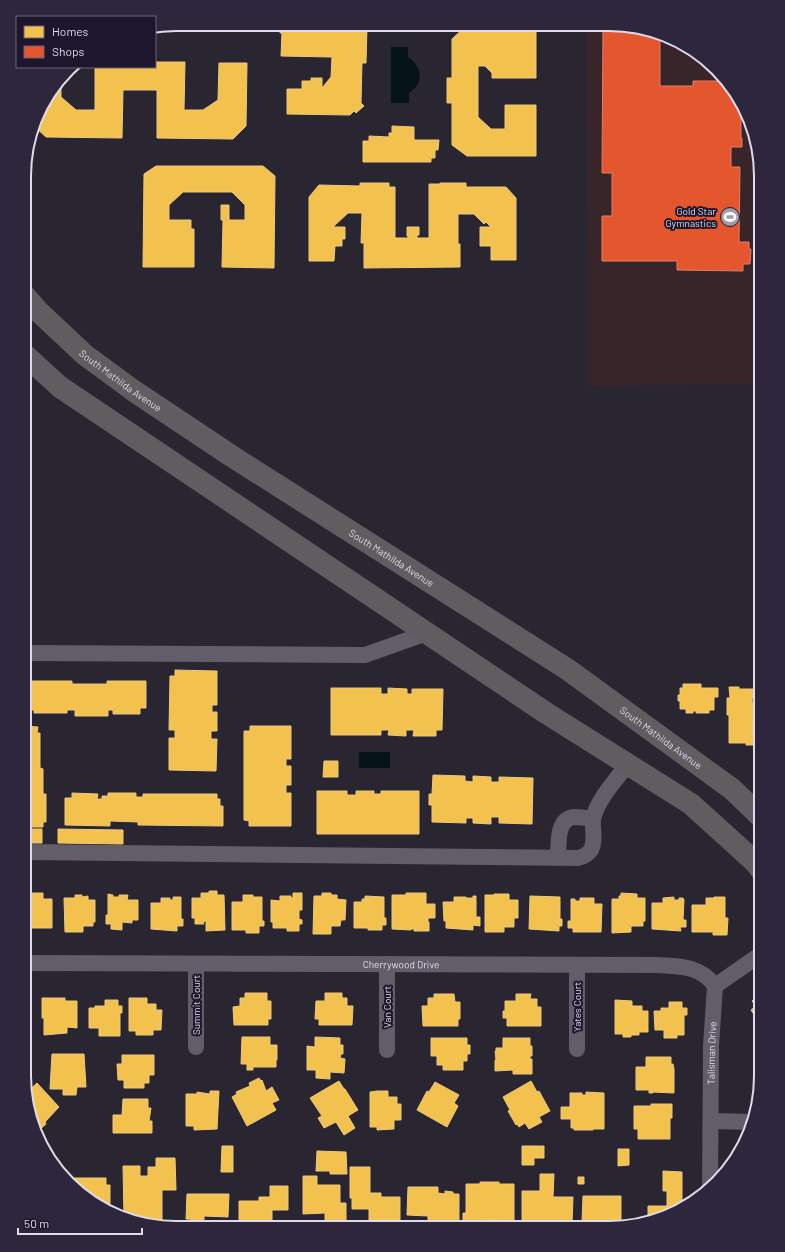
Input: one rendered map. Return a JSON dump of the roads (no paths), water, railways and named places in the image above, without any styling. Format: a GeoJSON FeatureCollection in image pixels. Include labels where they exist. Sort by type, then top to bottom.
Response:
{"type":"FeatureCollection","features":[{"type":"Feature","properties":{"kind":"main road","name":"South Mathilda Avenue"},"geometry":{"type":"LineString","coordinates":[[31,303],[85,355],[134,391],[233,457],[567,669],[732,789],[754,810]]}},
{"type":"Feature","properties":{"kind":"main road"},"geometry":{"type":"LineString","coordinates":[[31,360],[60,387],[546,713],[691,804],[754,861]]}},
{"type":"Feature","properties":{"kind":"street"},"geometry":{"type":"LineString","coordinates":[[31,653],[365,655],[427,633]]}},
{"type":"Feature","properties":{"kind":"street"},"geometry":{"type":"LineString","coordinates":[[31,852],[578,858],[589,853],[593,842],[593,819],[601,801],[628,764]]}},
{"type":"Feature","properties":{"kind":"street"},"geometry":{"type":"LineString","coordinates":[[558,857],[562,825],[569,818],[574,817],[593,819]]}},
{"type":"Feature","properties":{"kind":"street"},"geometry":{"type":"LineString","coordinates":[[715,986],[754,959]]}},
{"type":"Feature","properties":{"kind":"street","name":"Cherrywood Drive"},"geometry":{"type":"LineString","coordinates":[[31,963],[654,965],[680,966],[693,969],[709,977],[715,986]]}},
{"type":"Feature","properties":{"kind":"street","name":"Summit Court"},"geometry":{"type":"LineString","coordinates":[[196,964],[196,1047]]}},
{"type":"Feature","properties":{"kind":"street","name":"Van Court"},"geometry":{"type":"LineString","coordinates":[[387,964],[387,1050]]}},
{"type":"Feature","properties":{"kind":"street","name":"Yates Court"},"geometry":{"type":"LineString","coordinates":[[577,965],[577,1049]]}},
{"type":"Feature","properties":{"kind":"street","name":"Talisman Drive"},"geometry":{"type":"LineString","coordinates":[[710,1181],[711,1046],[715,986]]}},
{"type":"Feature","properties":{"kind":"street"},"geometry":{"type":"LineString","coordinates":[[711,1121],[746,1122]]}},
{"type":"Feature","properties":{"kind":"place","name":"Gold Star Gymnastics"},"geometry":{"type":"Point","coordinates":[730,217]}}]}
